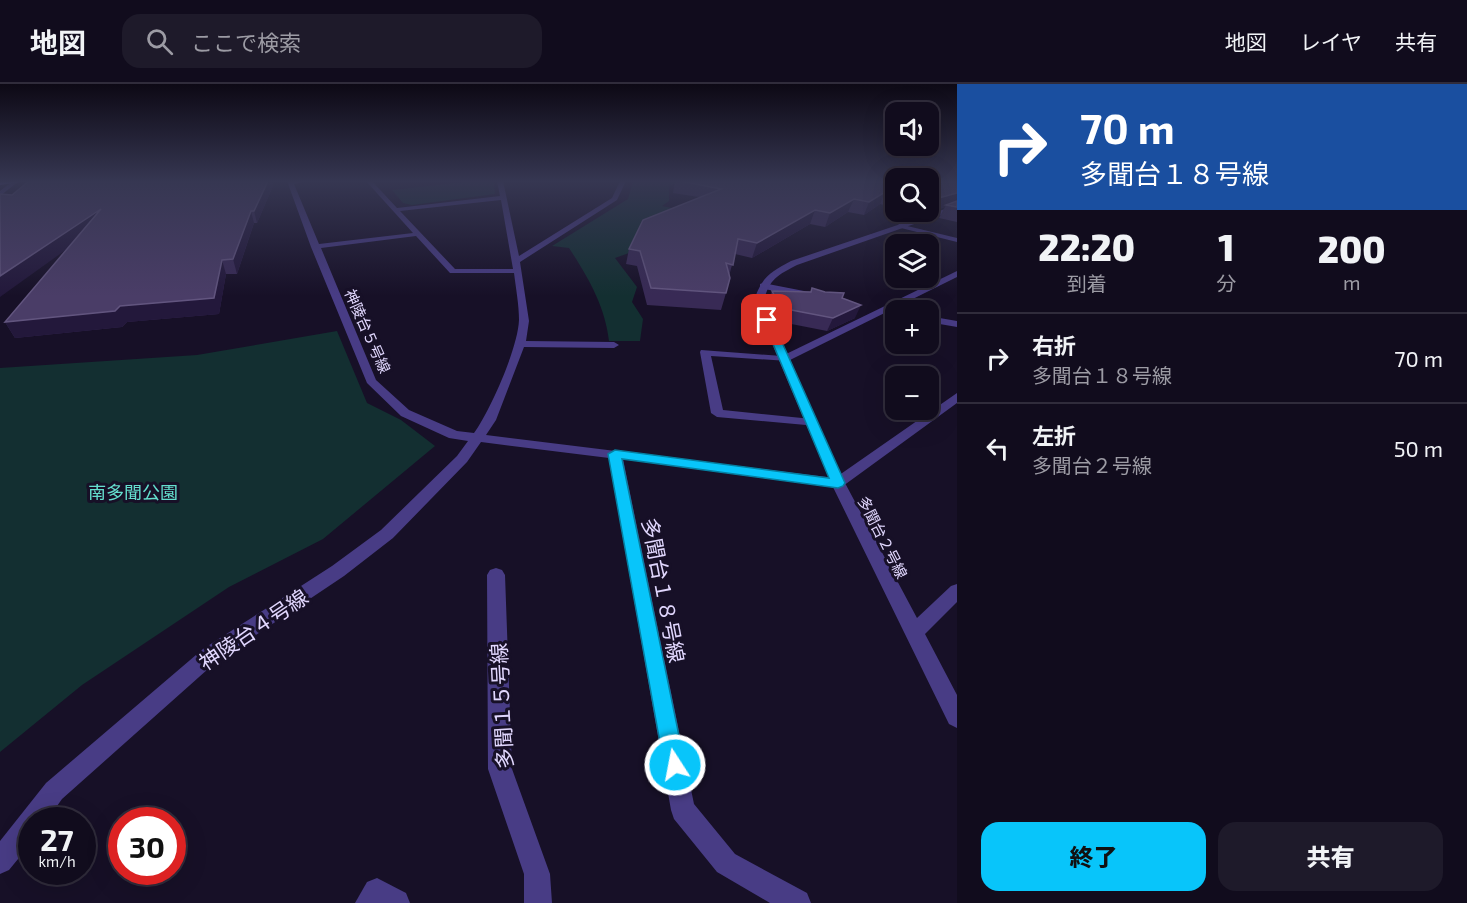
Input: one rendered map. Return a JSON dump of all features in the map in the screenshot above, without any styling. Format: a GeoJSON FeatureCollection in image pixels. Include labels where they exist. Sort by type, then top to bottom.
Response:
{"type":"FeatureCollection","features":[{"type":"Feature","properties":{"kind":"street","name":"神陵台５号線"},"geometry":{"type":"LineString","coordinates":[[305,219],[371,381],[405,413],[454,435],[615,454]]}},
{"type":"Feature","properties":{"kind":"street"},"geometry":{"type":"LineString","coordinates":[[404,219],[453,270],[517,266],[585,219]]}},
{"type":"Feature","properties":{"kind":"street","name":"神陵台４号線"},"geometry":{"type":"LineString","coordinates":[[42,807],[54,791],[210,655],[338,571],[387,534],[462,459],[490,420],[520,344],[525,321],[507,219]]}},
{"type":"Feature","properties":{"kind":"street"},"geometry":{"type":"LineString","coordinates":[[763,286],[775,273],[794,263],[920,219]]}},
{"type":"Feature","properties":{"kind":"street"},"geometry":{"type":"LineString","coordinates":[[899,226],[957,240]]}},
{"type":"Feature","properties":{"kind":"street"},"geometry":{"type":"LineString","coordinates":[[315,247],[418,234]]}},
{"type":"Feature","properties":{"kind":"street"},"geometry":{"type":"LineString","coordinates":[[812,423],[717,412],[705,352],[784,359],[957,274]]}},
{"type":"Feature","properties":{"kind":"street"},"geometry":{"type":"LineString","coordinates":[[763,286],[817,297]]}},
{"type":"Feature","properties":{"kind":"street","name":"多聞台２号線"},"geometry":{"type":"LineString","coordinates":[[763,286],[759,301],[838,483],[957,717]]}},
{"type":"Feature","properties":{"kind":"street"},"geometry":{"type":"LineString","coordinates":[[871,308],[885,310]]}},
{"type":"Feature","properties":{"kind":"street"},"geometry":{"type":"LineString","coordinates":[[939,321],[957,324]]}},
{"type":"Feature","properties":{"kind":"street"},"geometry":{"type":"LineString","coordinates":[[520,344],[614,345]]}},
{"type":"Feature","properties":{"kind":"street"},"geometry":{"type":"LineString","coordinates":[[615,454],[838,483],[957,398]]}},
{"type":"Feature","properties":{"kind":"street","name":"多聞台１８号線"},"geometry":{"type":"LineString","coordinates":[[615,454],[683,810],[726,863],[796,903]]}},
{"type":"Feature","properties":{"kind":"street","name":"多聞１５号線"},"geometry":{"type":"LineString","coordinates":[[496,575],[500,769],[537,874],[538,903]]}},
{"type":"Feature","properties":{"kind":"street"},"geometry":{"type":"LineString","coordinates":[[915,632],[957,591]]}},
{"type":"Feature","properties":{"kind":"street","name":"神陵台４号線"},"geometry":{"type":"LineString","coordinates":[[0,861],[18,838]]}},
{"type":"Feature","properties":{"kind":"street"},"geometry":{"type":"LineString","coordinates":[[369,903],[377,892],[396,903]]}},
{"type":"Feature","properties":{"kind":"green space"},"geometry":{"type":"Polygon","coordinates":[[[595,219],[666,219],[637,231],[638,243],[629,253],[615,258],[637,287],[632,302],[643,319],[640,341],[609,341],[600,304],[583,270],[569,248],[552,246],[595,219]]]}},
{"type":"Feature","properties":{"kind":"green space","name":"南多聞公園"},"geometry":{"type":"Polygon","coordinates":[[[337,331],[367,403],[401,420],[435,446],[323,539],[229,587],[82,685],[0,752],[0,368],[197,355],[337,331]]]}},
{"type":"Feature","properties":{"kind":"building"},"geometry":{"type":"Polygon","coordinates":[[[0,219],[86,219],[0,276],[0,219]]]}},
{"type":"Feature","properties":{"kind":"building"},"geometry":{"type":"Polygon","coordinates":[[[92,219],[248,219],[233,259],[222,260],[214,298],[120,306],[115,311],[5,322],[92,219]]]}},
{"type":"Feature","properties":{"kind":"building"},"geometry":{"type":"Polygon","coordinates":[[[645,219],[799,219],[757,243],[738,239],[733,265],[726,263],[730,278],[726,293],[651,288],[640,251],[629,249],[645,219]]]}},
{"type":"Feature","properties":{"kind":"building"},"geometry":{"type":"Polygon","coordinates":[[[812,288],[825,292],[844,293],[842,298],[861,305],[833,318],[781,308],[772,291],[811,292],[812,288]]]}},
{"type":"Feature","properties":{"kind":"route"},"geometry":{"type":"LineString","coordinates":[[675,765],[615,454],[838,483],[767,320]]}}]}
